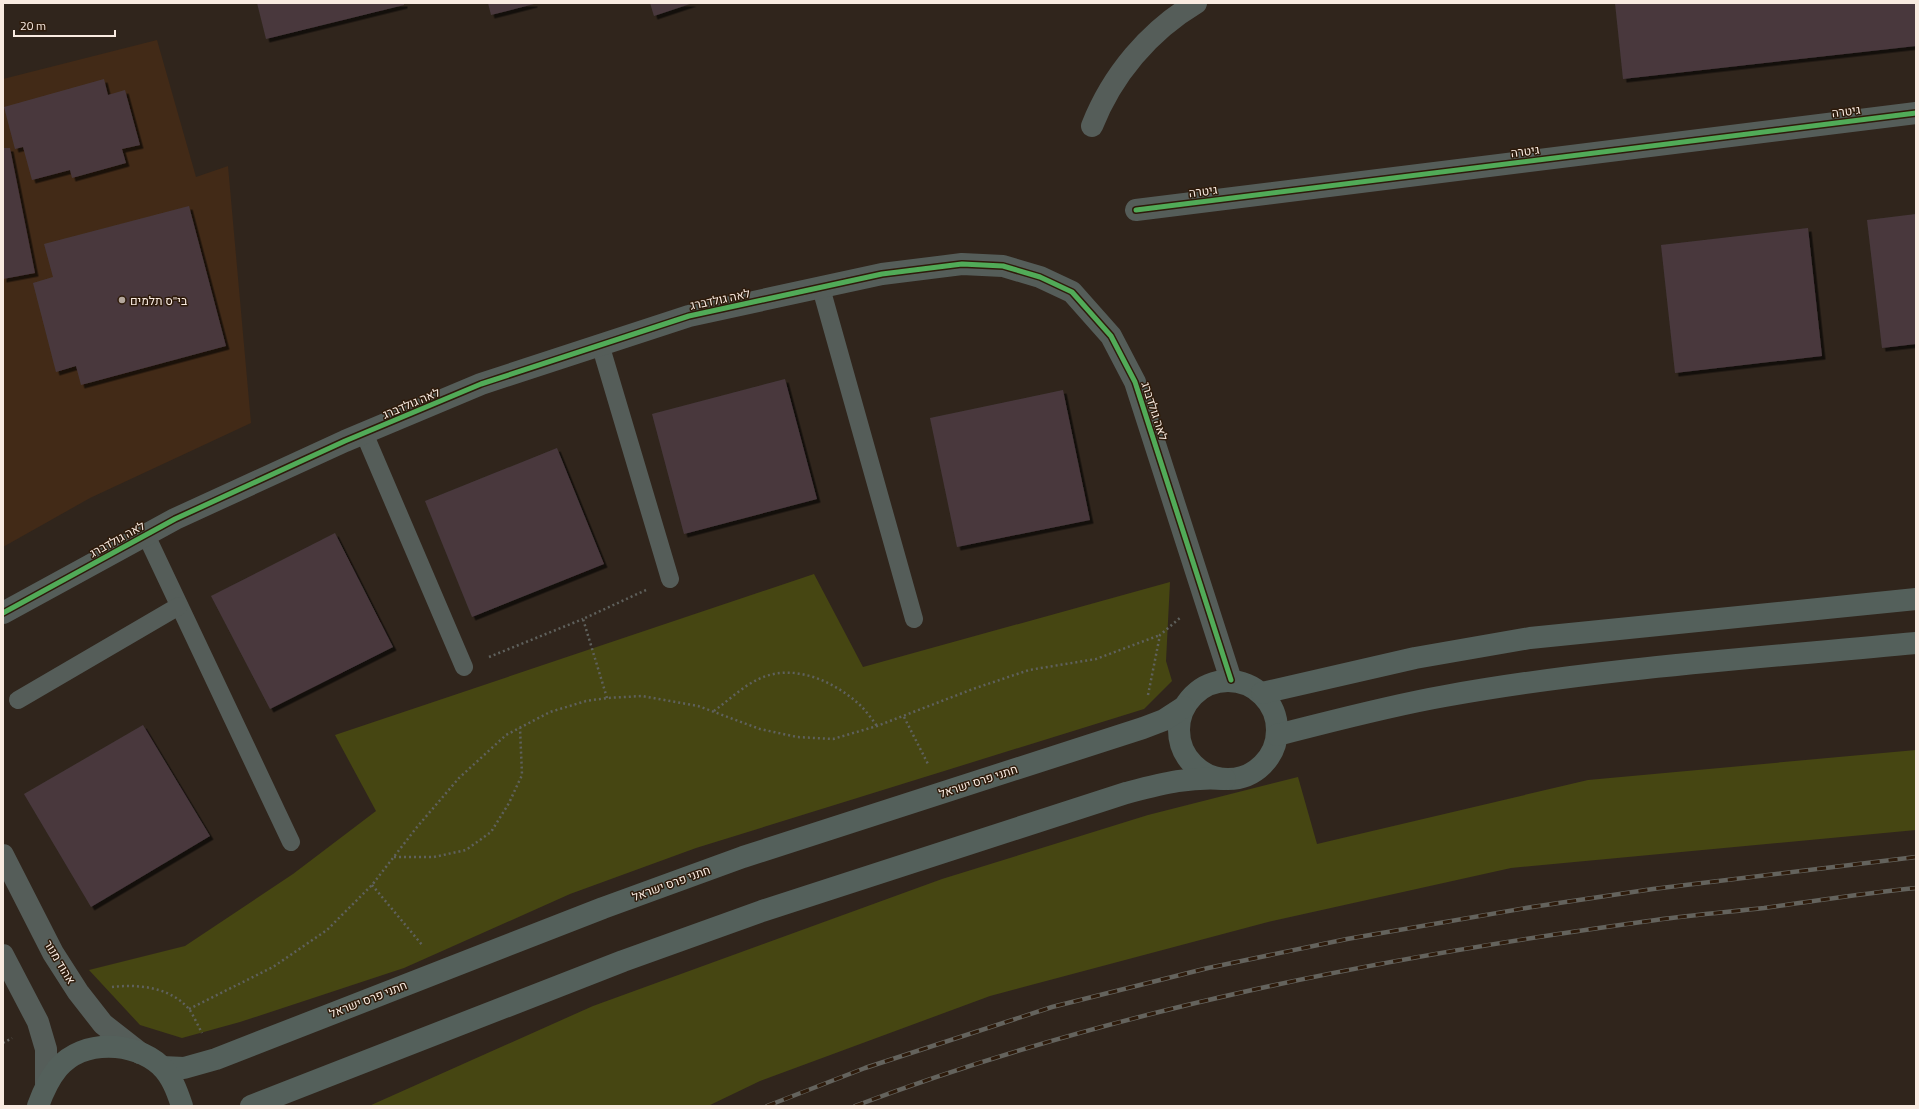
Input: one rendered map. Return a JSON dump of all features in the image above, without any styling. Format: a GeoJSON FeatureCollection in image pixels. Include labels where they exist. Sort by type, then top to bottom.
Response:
{"type":"FeatureCollection","features":[{"type":"Feature","properties":{"kind":"main road"},"geometry":{"type":"LineString","coordinates":[[1262,694],[1415,658],[1530,638],[1916,598]]}},
{"type":"Feature","properties":{"kind":"main road"},"geometry":{"type":"LineString","coordinates":[[1277,735],[1417,702],[1531,682],[1916,643]]}},
{"type":"Feature","properties":{"kind":"main road"},"geometry":{"type":"LineString","coordinates":[[251,1106],[623,961],[762,910],[1126,793],[1185,779],[1204,777],[1225,779],[1242,777],[1258,769],[1270,757],[1277,741],[1278,724],[1273,707],[1262,694],[1248,684],[1231,680],[1209,684],[1194,693],[1184,707],[1178,723],[1178,736],[1183,752],[1194,766],[1208,776],[1225,779]]}},
{"type":"Feature","properties":{"kind":"main road","name":"חתני פרס ישראל"},"geometry":{"type":"LineString","coordinates":[[162,1067],[184,1068],[216,1059],[603,908],[744,857],[1143,728],[1164,720],[1184,707]]}},
{"type":"Feature","properties":{"kind":"main road"},"geometry":{"type":"LineString","coordinates":[[38,1106],[46,1085],[59,1067],[76,1054],[97,1047],[119,1047],[140,1053],[162,1067],[175,1086],[182,1106]]}},
{"type":"Feature","properties":{"kind":"street"},"geometry":{"type":"LineString","coordinates":[[1092,126],[1107,95],[1137,52],[1166,24],[1196,3]]}},
{"type":"Feature","properties":{"kind":"street","name":"גיטרה"},"geometry":{"type":"LineString","coordinates":[[1136,210],[1916,113]]}},
{"type":"Feature","properties":{"kind":"street","name":"לאה גולדברג"},"geometry":{"type":"LineString","coordinates":[[3,613],[175,519],[364,433],[481,384],[689,316],[882,274],[962,264],[1002,266],[1040,277],[1072,292],[1111,336],[1135,382],[1231,680]]}},
{"type":"Feature","properties":{"kind":"street","name":"אהוד מנור"},"geometry":{"type":"LineString","coordinates":[[3,855],[53,953],[78,992],[103,1024],[140,1053]]}},
{"type":"Feature","properties":{"kind":"street"},"geometry":{"type":"LineString","coordinates":[[3,955],[38,1022],[46,1049],[46,1085]]}},
{"type":"Feature","properties":{"kind":"lane"},"geometry":{"type":"LineString","coordinates":[[821,288],[914,619]]}},
{"type":"Feature","properties":{"kind":"lane"},"geometry":{"type":"LineString","coordinates":[[600,344],[670,579]]}},
{"type":"Feature","properties":{"kind":"lane"},"geometry":{"type":"LineString","coordinates":[[364,433],[464,667]]}},
{"type":"Feature","properties":{"kind":"lane"},"geometry":{"type":"LineString","coordinates":[[146,535],[291,842]]}},
{"type":"Feature","properties":{"kind":"lane"},"geometry":{"type":"LineString","coordinates":[[18,700],[179,606]]}},
{"type":"Feature","properties":{"kind":"path"},"geometry":{"type":"LineString","coordinates":[[464,667],[583,619],[670,579]]}},
{"type":"Feature","properties":{"kind":"path"},"geometry":{"type":"LineString","coordinates":[[189,1009],[273,967],[327,930],[372,885],[393,857],[459,778],[506,735],[550,712],[607,698],[642,696],[698,706],[760,729],[797,737],[833,739],[904,717],[973,689],[1029,670],[1096,659],[1160,635],[1204,596]]}},
{"type":"Feature","properties":{"kind":"path"},"geometry":{"type":"LineString","coordinates":[[583,619],[607,698]]}},
{"type":"Feature","properties":{"kind":"path"},"geometry":{"type":"LineString","coordinates":[[1143,728],[1148,692],[1160,635]]}},
{"type":"Feature","properties":{"kind":"path"},"geometry":{"type":"LineString","coordinates":[[713,712],[743,688],[762,677],[784,671],[806,675],[835,686],[860,705],[877,726]]}},
{"type":"Feature","properties":{"kind":"path"},"geometry":{"type":"LineString","coordinates":[[904,717],[942,792]]}},
{"type":"Feature","properties":{"kind":"path"},"geometry":{"type":"LineString","coordinates":[[393,857],[434,857],[466,850],[491,832],[509,803],[522,775],[520,728]]}},
{"type":"Feature","properties":{"kind":"path"},"geometry":{"type":"LineString","coordinates":[[372,885],[443,970]]}},
{"type":"Feature","properties":{"kind":"path"},"geometry":{"type":"LineString","coordinates":[[78,992],[123,986],[153,988],[175,998],[189,1009],[216,1059]]}},
{"type":"Feature","properties":{"kind":"shaded area","name":"בי\"ס תלמים"},"geometry":{"type":"Polygon","coordinates":[[[157,40],[196,177],[228,166],[251,423],[90,498],[3,547],[3,79],[157,40]]]}},
{"type":"Feature","properties":{"kind":"shaded area"},"geometry":{"type":"Polygon","coordinates":[[[814,574],[863,667],[1170,582],[1166,661],[1172,681],[1144,709],[696,848],[570,894],[404,968],[240,1022],[182,1038],[140,1025],[89,970],[185,946],[293,874],[376,811],[335,735],[814,574]]]}},
{"type":"Feature","properties":{"kind":"shaded area"},"geometry":{"type":"Polygon","coordinates":[[[1916,750],[1916,830],[1511,868],[1268,922],[990,996],[760,1081],[708,1106],[369,1106],[593,1006],[942,879],[1148,815],[1298,777],[1317,844],[1588,780],[1916,750]]]}},
{"type":"Feature","properties":{"kind":"building"},"geometry":{"type":"Polygon","coordinates":[[[257,3],[404,3],[404,5],[266,39],[257,3]]]}},
{"type":"Feature","properties":{"kind":"building"},"geometry":{"type":"Polygon","coordinates":[[[488,3],[534,3],[534,4],[491,15],[488,3]]]}},
{"type":"Feature","properties":{"kind":"building"},"geometry":{"type":"Polygon","coordinates":[[[650,3],[693,3],[654,16],[650,3]]]}},
{"type":"Feature","properties":{"kind":"building"},"geometry":{"type":"Polygon","coordinates":[[[1615,3],[1916,3],[1916,46],[1623,79],[1615,3]]]}},
{"type":"Feature","properties":{"kind":"building"},"geometry":{"type":"Polygon","coordinates":[[[104,79],[108,95],[125,90],[140,145],[122,149],[126,163],[72,178],[70,170],[32,180],[23,147],[15,149],[4,107],[104,79]]]}},
{"type":"Feature","properties":{"kind":"building"},"geometry":{"type":"Polygon","coordinates":[[[3,148],[10,148],[35,273],[3,279],[3,148]]]}},
{"type":"Feature","properties":{"kind":"building"},"geometry":{"type":"Polygon","coordinates":[[[189,206],[226,346],[81,385],[76,366],[56,372],[33,283],[53,277],[44,244],[189,206]]]}},
{"type":"Feature","properties":{"kind":"building"},"geometry":{"type":"Polygon","coordinates":[[[1916,214],[1916,344],[1882,348],[1867,220],[1916,214]]]}},
{"type":"Feature","properties":{"kind":"building"},"geometry":{"type":"Polygon","coordinates":[[[1808,228],[1822,356],[1675,373],[1661,245],[1808,228]]]}},
{"type":"Feature","properties":{"kind":"building"},"geometry":{"type":"Polygon","coordinates":[[[785,379],[817,499],[684,534],[652,414],[785,379]]]}},
{"type":"Feature","properties":{"kind":"building"},"geometry":{"type":"Polygon","coordinates":[[[1063,390],[1090,520],[957,547],[930,418],[1063,390]]]}},
{"type":"Feature","properties":{"kind":"building"},"geometry":{"type":"Polygon","coordinates":[[[557,448],[604,564],[472,617],[425,501],[557,448]]]}},
{"type":"Feature","properties":{"kind":"building"},"geometry":{"type":"Polygon","coordinates":[[[335,533],[393,647],[270,709],[211,596],[335,533]]]}},
{"type":"Feature","properties":{"kind":"building"},"geometry":{"type":"Polygon","coordinates":[[[143,725],[210,836],[91,907],[24,794],[143,725]]]}},
{"type":"Feature","properties":{"kind":"railway"},"geometry":{"type":"LineString","coordinates":[[767,1106],[865,1068],[1052,1007],[1208,968],[1347,939],[1532,907],[1653,889],[1916,857]]}},
{"type":"Feature","properties":{"kind":"railway"},"geometry":{"type":"LineString","coordinates":[[855,1106],[952,1072],[1050,1041],[1150,1014],[1250,990],[1452,951],[1554,935],[1670,918],[1764,908],[1916,888]]}},
{"type":"Feature","properties":{"kind":"cycle path"},"geometry":{"type":"LineString","coordinates":[[1136,210],[1916,113]]}},
{"type":"Feature","properties":{"kind":"cycle path"},"geometry":{"type":"LineString","coordinates":[[3,613],[175,519],[345,441],[481,384],[689,316],[882,274],[962,264],[1003,266],[1040,277],[1072,292],[1111,336],[1135,382],[1231,680]]}},
{"type":"Feature","properties":{"kind":"place","name":"בי\"ס תלמים"},"geometry":{"type":"Point","coordinates":[122,300]}}]}
